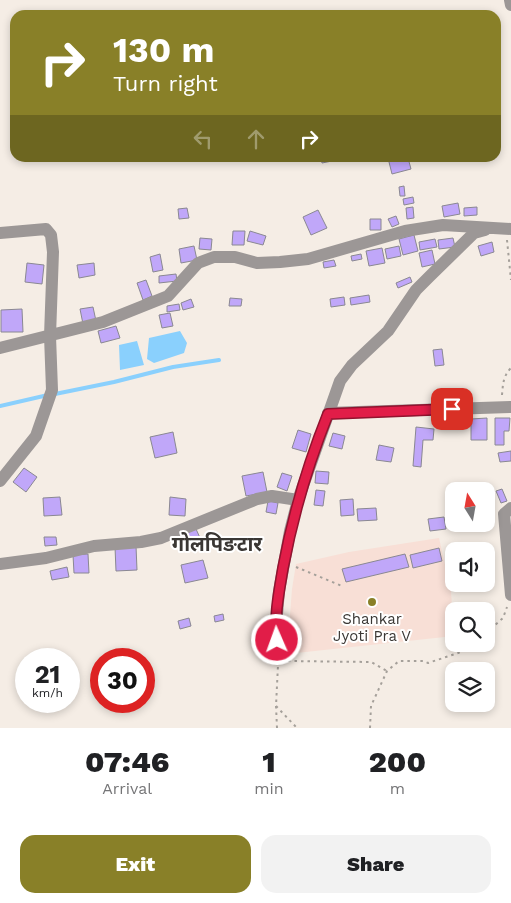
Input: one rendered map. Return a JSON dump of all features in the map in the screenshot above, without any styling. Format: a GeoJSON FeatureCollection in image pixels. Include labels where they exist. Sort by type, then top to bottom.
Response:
{"type":"FeatureCollection","features":[{"type":"Feature","properties":{"kind":"street"},"geometry":{"type":"LineString","coordinates":[[510,0],[511,6]]}},
{"type":"Feature","properties":{"kind":"street"},"geometry":{"type":"LineString","coordinates":[[0,348],[103,322],[168,296],[198,263],[214,257],[236,257],[257,262],[280,262],[308,259],[405,231],[443,225],[509,229]]}},
{"type":"Feature","properties":{"kind":"street"},"geometry":{"type":"LineString","coordinates":[[0,233],[46,229],[51,235],[53,279],[50,336],[51,394],[36,436],[0,481]]}},
{"type":"Feature","properties":{"kind":"street"},"geometry":{"type":"LineString","coordinates":[[279,654],[276,626],[284,565],[298,500],[340,381],[352,365],[388,331],[416,290],[474,233],[490,229]]}},
{"type":"Feature","properties":{"kind":"street"},"geometry":{"type":"LineString","coordinates":[[328,414],[506,408]]}},
{"type":"Feature","properties":{"kind":"street"},"geometry":{"type":"LineString","coordinates":[[0,564],[46,558],[94,546],[141,542],[160,538],[257,499],[272,496],[298,500]]}},
{"type":"Feature","properties":{"kind":"street"},"geometry":{"type":"LineString","coordinates":[[511,508],[504,514],[511,595]]}},
{"type":"Feature","properties":{"kind":"path"},"geometry":{"type":"LineString","coordinates":[[509,229],[511,280]]}},
{"type":"Feature","properties":{"kind":"path"},"geometry":{"type":"LineString","coordinates":[[506,408],[503,381],[505,373],[511,368]]}},
{"type":"Feature","properties":{"kind":"path"},"geometry":{"type":"LineString","coordinates":[[284,565],[296,567],[342,586]]}},
{"type":"Feature","properties":{"kind":"path"},"geometry":{"type":"LineString","coordinates":[[495,625],[503,618],[511,595]]}},
{"type":"Feature","properties":{"kind":"path"},"geometry":{"type":"LineString","coordinates":[[369,728],[371,706],[387,671],[399,661],[422,661],[428,663],[461,652]]}},
{"type":"Feature","properties":{"kind":"path"},"geometry":{"type":"LineString","coordinates":[[279,654],[285,661],[371,662],[387,671]]}},
{"type":"Feature","properties":{"kind":"path"},"geometry":{"type":"LineString","coordinates":[[277,728],[276,706],[279,654]]}},
{"type":"Feature","properties":{"kind":"path"},"geometry":{"type":"LineString","coordinates":[[276,706],[297,728]]}},
{"type":"Feature","properties":{"kind":"shaded area","name":"Shankar Jyoti Pra V"},"geometry":{"type":"Polygon","coordinates":[[[439,538],[445,564],[445,592],[451,592],[452,602],[445,602],[445,637],[287,654],[296,564],[349,552],[439,538]]]}},
{"type":"Feature","properties":{"kind":"water"},"geometry":{"type":"Polygon","coordinates":[[[180,331],[187,343],[184,353],[154,363],[147,359],[149,338],[180,331]]]}},
{"type":"Feature","properties":{"kind":"water"},"geometry":{"type":"Polygon","coordinates":[[[137,341],[144,365],[120,370],[119,345],[137,341]]]}},
{"type":"Feature","properties":{"kind":"building"},"geometry":{"type":"Polygon","coordinates":[[[389,162],[409,162],[411,169],[392,174],[389,162]]]}},
{"type":"Feature","properties":{"kind":"building"},"geometry":{"type":"Polygon","coordinates":[[[404,186],[405,196],[400,196],[399,187],[404,186]]]}},
{"type":"Feature","properties":{"kind":"building"},"geometry":{"type":"Polygon","coordinates":[[[413,197],[414,203],[404,205],[403,199],[413,197]]]}},
{"type":"Feature","properties":{"kind":"building"},"geometry":{"type":"Polygon","coordinates":[[[458,203],[460,214],[444,217],[442,206],[458,203]]]}},
{"type":"Feature","properties":{"kind":"building"},"geometry":{"type":"Polygon","coordinates":[[[413,207],[414,218],[407,219],[406,208],[413,207]]]}},
{"type":"Feature","properties":{"kind":"building"},"geometry":{"type":"Polygon","coordinates":[[[477,207],[477,215],[464,216],[464,208],[477,207]]]}},
{"type":"Feature","properties":{"kind":"building"},"geometry":{"type":"Polygon","coordinates":[[[187,208],[189,218],[179,219],[178,209],[187,208]]]}},
{"type":"Feature","properties":{"kind":"building"},"geometry":{"type":"Polygon","coordinates":[[[318,210],[327,228],[311,235],[303,217],[318,210]]]}},
{"type":"Feature","properties":{"kind":"building"},"geometry":{"type":"Polygon","coordinates":[[[396,216],[399,224],[392,227],[388,219],[396,216]]]}},
{"type":"Feature","properties":{"kind":"building"},"geometry":{"type":"Polygon","coordinates":[[[370,219],[381,219],[381,230],[370,230],[370,219]]]}},
{"type":"Feature","properties":{"kind":"building"},"geometry":{"type":"Polygon","coordinates":[[[233,231],[245,231],[244,245],[232,245],[233,231]]]}},
{"type":"Feature","properties":{"kind":"building"},"geometry":{"type":"Polygon","coordinates":[[[250,231],[266,236],[263,245],[247,241],[250,231]]]}},
{"type":"Feature","properties":{"kind":"building"},"geometry":{"type":"Polygon","coordinates":[[[414,235],[418,251],[403,255],[399,239],[414,235]]]}},
{"type":"Feature","properties":{"kind":"building"},"geometry":{"type":"Polygon","coordinates":[[[200,238],[212,239],[211,250],[199,249],[200,238]]]}},
{"type":"Feature","properties":{"kind":"building"},"geometry":{"type":"Polygon","coordinates":[[[453,238],[455,247],[439,249],[438,240],[453,238]]]}},
{"type":"Feature","properties":{"kind":"building"},"geometry":{"type":"Polygon","coordinates":[[[435,239],[437,247],[420,250],[419,242],[435,239]]]}},
{"type":"Feature","properties":{"kind":"building"},"geometry":{"type":"Polygon","coordinates":[[[492,242],[494,252],[481,256],[478,246],[492,242]]]}},
{"type":"Feature","properties":{"kind":"building"},"geometry":{"type":"Polygon","coordinates":[[[194,246],[197,260],[181,263],[179,249],[194,246]]]}},
{"type":"Feature","properties":{"kind":"building"},"geometry":{"type":"Polygon","coordinates":[[[399,246],[401,256],[387,259],[385,249],[399,246]]]}},
{"type":"Feature","properties":{"kind":"building"},"geometry":{"type":"Polygon","coordinates":[[[382,248],[385,263],[369,266],[366,251],[382,248]]]}},
{"type":"Feature","properties":{"kind":"building"},"geometry":{"type":"Polygon","coordinates":[[[432,250],[435,264],[422,267],[419,253],[432,250]]]}},
{"type":"Feature","properties":{"kind":"building"},"geometry":{"type":"Polygon","coordinates":[[[160,254],[163,270],[153,272],[150,257],[160,254]]]}},
{"type":"Feature","properties":{"kind":"building"},"geometry":{"type":"Polygon","coordinates":[[[361,254],[362,259],[352,261],[351,256],[361,254]]]}},
{"type":"Feature","properties":{"kind":"building"},"geometry":{"type":"Polygon","coordinates":[[[334,260],[336,266],[324,268],[323,262],[334,260]]]}},
{"type":"Feature","properties":{"kind":"building"},"geometry":{"type":"Polygon","coordinates":[[[27,263],[44,265],[42,284],[25,282],[27,263]]]}},
{"type":"Feature","properties":{"kind":"building"},"geometry":{"type":"Polygon","coordinates":[[[94,263],[95,275],[79,278],[77,265],[94,263]]]}},
{"type":"Feature","properties":{"kind":"building"},"geometry":{"type":"Polygon","coordinates":[[[176,274],[177,281],[159,283],[159,276],[176,274]]]}},
{"type":"Feature","properties":{"kind":"building"},"geometry":{"type":"Polygon","coordinates":[[[410,277],[412,282],[398,288],[396,283],[410,277]]]}},
{"type":"Feature","properties":{"kind":"building"},"geometry":{"type":"Polygon","coordinates":[[[146,280],[152,296],[143,300],[137,283],[146,280]]]}},
{"type":"Feature","properties":{"kind":"building"},"geometry":{"type":"Polygon","coordinates":[[[369,295],[370,302],[351,305],[350,298],[369,295]]]}},
{"type":"Feature","properties":{"kind":"building"},"geometry":{"type":"Polygon","coordinates":[[[344,297],[345,305],[331,307],[330,299],[344,297]]]}},
{"type":"Feature","properties":{"kind":"building"},"geometry":{"type":"Polygon","coordinates":[[[230,298],[242,299],[241,306],[229,306],[230,298]]]}},
{"type":"Feature","properties":{"kind":"building"},"geometry":{"type":"Polygon","coordinates":[[[191,299],[194,307],[183,310],[181,303],[191,299]]]}},
{"type":"Feature","properties":{"kind":"building"},"geometry":{"type":"Polygon","coordinates":[[[179,304],[180,310],[167,312],[167,306],[179,304]]]}},
{"type":"Feature","properties":{"kind":"building"},"geometry":{"type":"Polygon","coordinates":[[[93,307],[96,321],[83,324],[80,309],[93,307]]]}},
{"type":"Feature","properties":{"kind":"building"},"geometry":{"type":"Polygon","coordinates":[[[22,309],[23,332],[1,332],[1,310],[22,309]]]}},
{"type":"Feature","properties":{"kind":"building"},"geometry":{"type":"Polygon","coordinates":[[[170,313],[173,326],[162,328],[159,315],[170,313]]]}},
{"type":"Feature","properties":{"kind":"building"},"geometry":{"type":"Polygon","coordinates":[[[116,326],[120,338],[101,343],[98,331],[116,326]]]}},
{"type":"Feature","properties":{"kind":"building"},"geometry":{"type":"Polygon","coordinates":[[[442,349],[444,365],[435,366],[433,350],[442,349]]]}},
{"type":"Feature","properties":{"kind":"building"},"geometry":{"type":"Polygon","coordinates":[[[487,418],[487,440],[471,440],[471,419],[487,418]]]}},
{"type":"Feature","properties":{"kind":"building"},"geometry":{"type":"Polygon","coordinates":[[[495,418],[510,418],[509,431],[504,431],[504,445],[495,445],[495,418]]]}},
{"type":"Feature","properties":{"kind":"building"},"geometry":{"type":"Polygon","coordinates":[[[416,427],[434,429],[433,440],[423,440],[421,467],[413,466],[416,427]]]}},
{"type":"Feature","properties":{"kind":"building"},"geometry":{"type":"Polygon","coordinates":[[[298,430],[311,434],[306,452],[292,448],[298,430]]]}},
{"type":"Feature","properties":{"kind":"building"},"geometry":{"type":"Polygon","coordinates":[[[173,432],[177,453],[155,458],[150,437],[173,432]]]}},
{"type":"Feature","properties":{"kind":"building"},"geometry":{"type":"Polygon","coordinates":[[[333,433],[345,436],[342,449],[329,446],[333,433]]]}},
{"type":"Feature","properties":{"kind":"building"},"geometry":{"type":"Polygon","coordinates":[[[379,445],[394,448],[391,462],[376,460],[379,445]]]}},
{"type":"Feature","properties":{"kind":"building"},"geometry":{"type":"Polygon","coordinates":[[[511,451],[511,461],[500,462],[498,453],[511,451]]]}},
{"type":"Feature","properties":{"kind":"building"},"geometry":{"type":"Polygon","coordinates":[[[24,468],[37,477],[26,492],[13,482],[24,468]]]}},
{"type":"Feature","properties":{"kind":"building"},"geometry":{"type":"Polygon","coordinates":[[[316,471],[329,472],[328,484],[315,483],[316,471]]]}},
{"type":"Feature","properties":{"kind":"building"},"geometry":{"type":"Polygon","coordinates":[[[263,472],[267,492],[246,496],[242,476],[263,472]]]}},
{"type":"Feature","properties":{"kind":"building"},"geometry":{"type":"Polygon","coordinates":[[[282,473],[292,476],[287,491],[277,487],[282,473]]]}},
{"type":"Feature","properties":{"kind":"building"},"geometry":{"type":"Polygon","coordinates":[[[502,489],[507,501],[501,503],[496,491],[502,489]]]}},
{"type":"Feature","properties":{"kind":"building"},"geometry":{"type":"Polygon","coordinates":[[[316,490],[325,491],[323,506],[314,505],[316,490]]]}},
{"type":"Feature","properties":{"kind":"building"},"geometry":{"type":"Polygon","coordinates":[[[60,497],[62,515],[44,516],[43,498],[60,497]]]}},
{"type":"Feature","properties":{"kind":"building"},"geometry":{"type":"Polygon","coordinates":[[[170,497],[186,499],[185,516],[169,515],[170,497]]]}},
{"type":"Feature","properties":{"kind":"building"},"geometry":{"type":"Polygon","coordinates":[[[353,499],[354,515],[341,516],[340,500],[353,499]]]}},
{"type":"Feature","properties":{"kind":"building"},"geometry":{"type":"Polygon","coordinates":[[[268,501],[278,503],[276,514],[266,512],[268,501]]]}},
{"type":"Feature","properties":{"kind":"building"},"geometry":{"type":"Polygon","coordinates":[[[376,508],[377,520],[358,521],[357,509],[376,508]]]}},
{"type":"Feature","properties":{"kind":"building"},"geometry":{"type":"Polygon","coordinates":[[[444,517],[445,529],[430,531],[428,519],[444,517]]]}},
{"type":"Feature","properties":{"kind":"building"},"geometry":{"type":"Polygon","coordinates":[[[196,529],[201,540],[190,546],[184,534],[196,529]]]}},
{"type":"Feature","properties":{"kind":"building"},"geometry":{"type":"Polygon","coordinates":[[[44,537],[56,537],[57,545],[45,546],[44,537]]]}},
{"type":"Feature","properties":{"kind":"building"},"geometry":{"type":"Polygon","coordinates":[[[136,546],[137,570],[116,571],[115,547],[136,546]]]}},
{"type":"Feature","properties":{"kind":"building"},"geometry":{"type":"Polygon","coordinates":[[[439,548],[442,561],[413,568],[410,555],[439,548]]]}},
{"type":"Feature","properties":{"kind":"building"},"geometry":{"type":"Polygon","coordinates":[[[88,554],[89,573],[74,573],[73,555],[88,554]]]}},
{"type":"Feature","properties":{"kind":"building"},"geometry":{"type":"Polygon","coordinates":[[[405,554],[409,567],[346,582],[342,569],[405,554]]]}},
{"type":"Feature","properties":{"kind":"building"},"geometry":{"type":"Polygon","coordinates":[[[203,560],[208,578],[185,583],[181,565],[203,560]]]}},
{"type":"Feature","properties":{"kind":"building"},"geometry":{"type":"Polygon","coordinates":[[[67,567],[69,577],[52,580],[50,571],[67,567]]]}},
{"type":"Feature","properties":{"kind":"building"},"geometry":{"type":"Polygon","coordinates":[[[223,614],[224,620],[215,622],[214,616],[223,614]]]}},
{"type":"Feature","properties":{"kind":"building"},"geometry":{"type":"Polygon","coordinates":[[[189,618],[191,626],[180,629],[178,621],[189,618]]]}},
{"type":"Feature","properties":{"kind":"waterway"},"geometry":{"type":"LineString","coordinates":[[55,394],[173,367],[219,360]]}},
{"type":"Feature","properties":{"kind":"waterway"},"geometry":{"type":"LineString","coordinates":[[0,406],[48,395]]}},
{"type":"Feature","properties":{"kind":"place","name":"Shankar Jyoti Pra V"},"geometry":{"type":"Point","coordinates":[372,602]}},
{"type":"Feature","properties":{"kind":"district","name":"गोलपिङटार"},"geometry":{"type":"Point","coordinates":[217,544]}},
{"type":"Feature","properties":{"kind":"route"},"geometry":{"type":"LineString","coordinates":[[277,640],[276,626],[279,591],[290,531],[298,500],[328,414],[452,409]]}}]}
